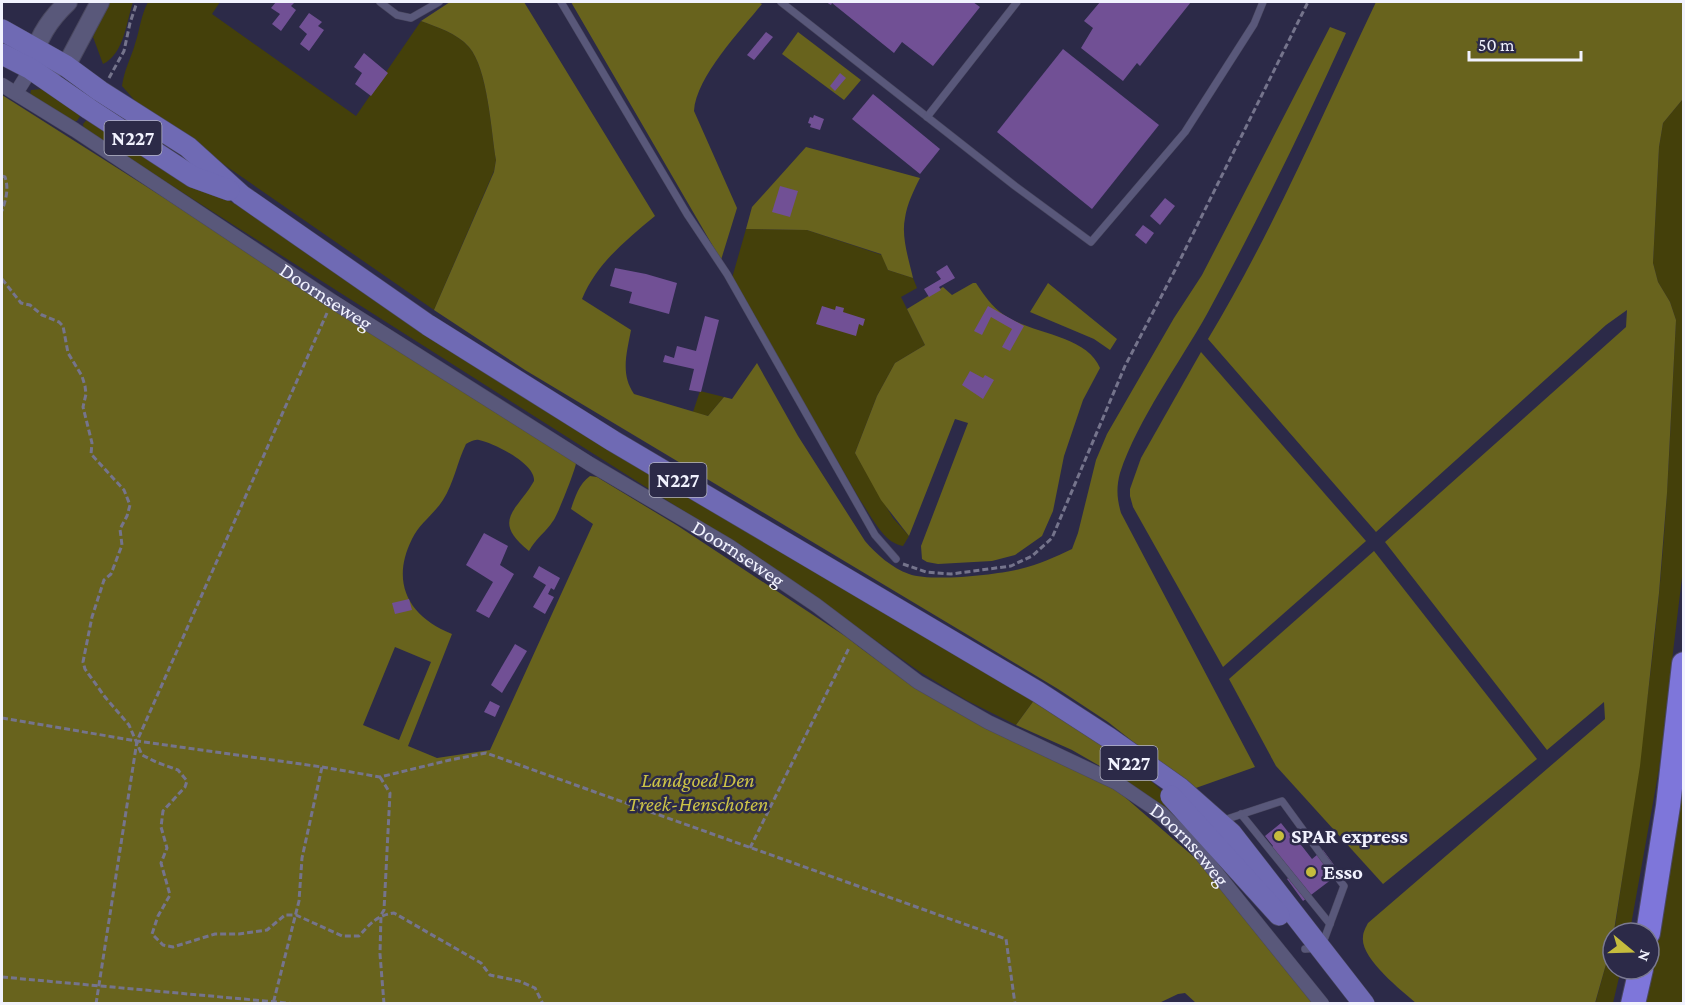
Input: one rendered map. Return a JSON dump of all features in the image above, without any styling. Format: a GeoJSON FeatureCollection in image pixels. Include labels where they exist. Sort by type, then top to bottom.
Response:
{"type":"FeatureCollection","features":[{"type":"Feature","properties":{"kind":"highway"},"geometry":{"type":"LineString","coordinates":[[1650,921],[1668,806],[1683,664]]}},
{"type":"Feature","properties":{"kind":"highway"},"geometry":{"type":"LineString","coordinates":[[1633,1004],[1638,981]]}},
{"type":"Feature","properties":{"kind":"main road","name":"Doornseweg"},"geometry":{"type":"LineString","coordinates":[[2,30],[66,66],[100,92],[188,147],[241,195],[428,325],[613,441],[1038,692],[1215,832],[1231,833],[1313,949],[1348,1004]]}},
{"type":"Feature","properties":{"kind":"main road","name":"Doornseweg"},"geometry":{"type":"LineString","coordinates":[[2,54],[32,69],[96,114],[194,177],[241,195]]}},
{"type":"Feature","properties":{"kind":"main road","name":"Doornseweg"},"geometry":{"type":"LineString","coordinates":[[1313,949],[1364,1004]]}},
{"type":"Feature","properties":{"kind":"street"},"geometry":{"type":"LineString","coordinates":[[16,93],[32,69],[35,48],[57,12],[68,2]]}},
{"type":"Feature","properties":{"kind":"street"},"geometry":{"type":"LineString","coordinates":[[32,69],[66,66],[100,2]]}},
{"type":"Feature","properties":{"kind":"street","name":"Doornseweg"},"geometry":{"type":"LineString","coordinates":[[2,85],[75,130],[332,301],[590,464],[729,546],[816,605],[918,682],[988,722],[1117,783],[1161,813],[1193,844],[1322,1004]]}},
{"type":"Feature","properties":{"kind":"lane"},"geometry":{"type":"LineString","coordinates":[[380,2],[397,15],[411,18],[439,2]]}},
{"type":"Feature","properties":{"kind":"lane"},"geometry":{"type":"LineString","coordinates":[[561,2],[687,214],[727,274],[875,535],[896,559]]}},
{"type":"Feature","properties":{"kind":"lane"},"geometry":{"type":"LineString","coordinates":[[781,2],[1015,186],[1091,242],[1185,132],[1254,24],[1263,2]]}},
{"type":"Feature","properties":{"kind":"lane"},"geometry":{"type":"LineString","coordinates":[[927,117],[1017,2]]}},
{"type":"Feature","properties":{"kind":"lane","name":"Doornseweg"},"geometry":{"type":"LineString","coordinates":[[1215,832],[1241,814],[1282,801],[1344,886],[1330,924],[1313,949]]}},
{"type":"Feature","properties":{"kind":"lane"},"geometry":{"type":"LineString","coordinates":[[1241,814],[1330,924]]}},
{"type":"Feature","properties":{"kind":"path"},"geometry":{"type":"LineString","coordinates":[[100,92],[124,51],[137,2]]}},
{"type":"Feature","properties":{"kind":"path"},"geometry":{"type":"LineString","coordinates":[[896,559],[926,572],[951,574],[982,571],[1011,566],[1032,556],[1052,538],[1125,366],[1308,2]]}},
{"type":"Feature","properties":{"kind":"path"},"geometry":{"type":"LineString","coordinates":[[2,176],[5,177],[7,183],[7,193],[2,211]]}},
{"type":"Feature","properties":{"kind":"path"},"geometry":{"type":"LineString","coordinates":[[2,279],[21,303],[30,305],[42,315],[63,326],[68,353],[82,376],[85,386],[83,407],[90,428],[91,454],[100,465],[104,466],[127,495],[130,505],[120,528],[122,545],[111,574],[104,580],[92,617],[83,662],[85,669],[105,697],[129,725],[142,755],[178,770],[188,781],[163,811],[161,827],[167,848],[161,863],[170,895],[158,916],[152,934],[163,945],[173,947],[215,933],[239,934],[267,930],[285,915],[296,915],[342,936],[359,936],[384,910],[390,793],[380,777]]}},
{"type":"Feature","properties":{"kind":"path"},"geometry":{"type":"LineString","coordinates":[[96,1004],[137,741],[332,301]]}},
{"type":"Feature","properties":{"kind":"path"},"geometry":{"type":"LineString","coordinates":[[750,848],[856,636]]}},
{"type":"Feature","properties":{"kind":"path"},"geometry":{"type":"LineString","coordinates":[[2,718],[137,741],[322,766],[380,777],[486,753],[1006,939],[1015,1004]]}},
{"type":"Feature","properties":{"kind":"path"},"geometry":{"type":"LineString","coordinates":[[273,1002],[299,901],[302,858],[322,766]]}},
{"type":"Feature","properties":{"kind":"path"},"geometry":{"type":"LineString","coordinates":[[381,915],[394,913],[481,963],[490,975],[519,981],[535,988],[543,1004]]}},
{"type":"Feature","properties":{"kind":"path"},"geometry":{"type":"LineString","coordinates":[[381,915],[380,954],[384,1004]]}},
{"type":"Feature","properties":{"kind":"path"},"geometry":{"type":"LineString","coordinates":[[2,977],[298,1004]]}},
{"type":"Feature","properties":{"kind":"shaded area"},"geometry":{"type":"Polygon","coordinates":[[[107,2],[133,2],[120,46],[116,53],[103,64],[93,37],[107,2]]]}},
{"type":"Feature","properties":{"kind":"shaded area"},"geometry":{"type":"Polygon","coordinates":[[[148,2],[220,2],[212,14],[356,116],[421,21],[453,34],[469,47],[481,70],[485,85],[496,160],[494,171],[434,310],[137,103],[122,86],[148,2]]]}},
{"type":"Feature","properties":{"kind":"shaded area"},"geometry":{"type":"Polygon","coordinates":[[[1683,61],[1683,569],[1659,769],[1632,921],[1616,921],[1655,636],[1667,491],[1676,320],[1670,302],[1658,282],[1653,263],[1659,147],[1663,123],[1682,100],[1683,61]]]}},
{"type":"Feature","properties":{"kind":"shaded area"},"geometry":{"type":"Polygon","coordinates":[[[43,89],[82,113],[77,121],[71,122],[30,96],[31,90],[43,89]]]}},
{"type":"Feature","properties":{"kind":"shaded area"},"geometry":{"type":"Polygon","coordinates":[[[90,116],[151,157],[244,209],[1035,699],[1016,725],[966,700],[920,672],[712,529],[84,130],[83,124],[90,116]]]}},
{"type":"Feature","properties":{"kind":"shaded area"},"geometry":{"type":"Polygon","coordinates":[[[746,229],[807,230],[882,255],[888,270],[913,278],[917,288],[901,297],[925,345],[895,363],[877,396],[855,453],[893,518],[909,536],[903,546],[889,540],[860,500],[732,278],[746,229]]]}},
{"type":"Feature","properties":{"kind":"shaded area"},"geometry":{"type":"Polygon","coordinates":[[[700,391],[724,397],[708,416],[693,412],[700,391]]]}},
{"type":"Feature","properties":{"kind":"shaded area"},"geometry":{"type":"Polygon","coordinates":[[[1122,759],[1151,781],[1220,843],[1249,886],[1155,803],[1112,773],[1122,759]]]}},
{"type":"Feature","properties":{"kind":"shaded area"},"geometry":{"type":"Polygon","coordinates":[[[1683,760],[1683,1003],[1637,1004],[1645,981],[1661,981],[1661,921],[1656,921],[1683,760]]]}},
{"type":"Feature","properties":{"kind":"shaded area"},"geometry":{"type":"Polygon","coordinates":[[[1601,981],[1618,981],[1613,1003],[1595,1004],[1601,981]]]}},
{"type":"Feature","properties":{"kind":"green space"},"geometry":{"type":"Polygon","coordinates":[[[450,2],[524,2],[655,216],[604,264],[588,286],[582,299],[631,330],[626,355],[626,371],[634,394],[708,416],[724,397],[732,399],[757,363],[798,436],[865,541],[879,556],[896,568],[909,574],[932,577],[964,577],[1009,571],[1040,563],[1072,549],[1096,460],[1107,434],[1174,318],[1202,275],[1330,27],[1346,33],[1244,245],[1207,314],[1137,432],[1120,473],[1118,484],[1121,513],[1255,767],[1193,789],[1108,722],[1058,689],[525,370],[434,310],[494,172],[496,160],[485,85],[475,57],[469,47],[459,38],[421,21],[450,2]]]}},
{"type":"Feature","properties":{"kind":"green space"},"geometry":{"type":"Polygon","coordinates":[[[571,2],[758,2],[762,4],[711,69],[697,98],[694,111],[737,208],[721,260],[571,2]]]}},
{"type":"Feature","properties":{"kind":"green space"},"geometry":{"type":"Polygon","coordinates":[[[1376,2],[1683,2],[1682,100],[1663,123],[1659,147],[1653,263],[1658,282],[1670,302],[1676,320],[1659,593],[1640,766],[1615,921],[1601,921],[1601,981],[1595,1003],[1416,1003],[1374,964],[1364,945],[1363,937],[1368,923],[1605,719],[1604,702],[1547,750],[1385,542],[1626,327],[1627,310],[1606,325],[1376,532],[1208,339],[1254,257],[1376,2]]]}},
{"type":"Feature","properties":{"kind":"green space"},"geometry":{"type":"Polygon","coordinates":[[[798,32],[861,80],[844,100],[782,54],[798,32]]]}},
{"type":"Feature","properties":{"kind":"green space","name":"Landgoed Den Treek-Henschoten"},"geometry":{"type":"Polygon","coordinates":[[[2,95],[308,289],[576,463],[555,518],[529,551],[517,540],[509,523],[515,508],[534,481],[533,474],[513,455],[494,445],[477,440],[466,444],[447,493],[412,539],[403,570],[408,597],[415,608],[437,627],[452,634],[408,746],[437,758],[490,750],[593,524],[571,509],[583,483],[590,476],[597,477],[678,526],[905,678],[966,713],[1092,774],[1119,792],[1202,864],[1318,1003],[1196,1003],[1185,993],[1157,1004],[2,1003],[2,95]],[[395,647],[363,725],[399,740],[431,662],[395,647]]]}},
{"type":"Feature","properties":{"kind":"green space"},"geometry":{"type":"Polygon","coordinates":[[[806,147],[920,178],[909,202],[904,225],[906,248],[913,278],[888,270],[881,254],[807,230],[746,229],[752,207],[806,147]]]}},
{"type":"Feature","properties":{"kind":"green space"},"geometry":{"type":"Polygon","coordinates":[[[976,283],[992,305],[1004,315],[1083,348],[1100,368],[1083,400],[1064,456],[1053,511],[1042,536],[1015,555],[992,561],[938,564],[922,559],[921,546],[968,423],[955,419],[909,536],[881,500],[855,453],[877,396],[895,363],[925,345],[907,309],[943,287],[952,295],[976,283]]]}},
{"type":"Feature","properties":{"kind":"green space"},"geometry":{"type":"Polygon","coordinates":[[[1048,283],[1117,339],[1110,350],[1094,339],[1030,312],[1048,283]]]}},
{"type":"Feature","properties":{"kind":"green space"},"geometry":{"type":"Polygon","coordinates":[[[1201,352],[1366,541],[1223,667],[1133,507],[1130,496],[1130,489],[1141,458],[1201,352]]]}},
{"type":"Feature","properties":{"kind":"green space"},"geometry":{"type":"Polygon","coordinates":[[[1374,551],[1537,759],[1383,884],[1276,766],[1229,679],[1374,551]]]}},
{"type":"Feature","properties":{"kind":"green space"},"geometry":{"type":"Polygon","coordinates":[[[1035,699],[1122,759],[1112,773],[1072,750],[1016,725],[1035,699]]]}},
{"type":"Feature","properties":{"kind":"building"},"geometry":{"type":"Polygon","coordinates":[[[276,2],[295,2],[291,6],[296,10],[281,31],[272,24],[280,14],[271,8],[276,2]]]}},
{"type":"Feature","properties":{"kind":"building"},"geometry":{"type":"Polygon","coordinates":[[[826,2],[973,2],[980,7],[933,66],[902,42],[894,53],[832,3],[831,5],[826,2]]]}},
{"type":"Feature","properties":{"kind":"building"},"geometry":{"type":"Polygon","coordinates":[[[1100,2],[1191,2],[1140,66],[1137,63],[1123,81],[1081,48],[1093,28],[1084,21],[1100,2]]]}},
{"type":"Feature","properties":{"kind":"building"},"geometry":{"type":"Polygon","coordinates":[[[309,13],[322,22],[318,26],[324,30],[309,51],[300,44],[307,34],[299,27],[309,13]]]}},
{"type":"Feature","properties":{"kind":"building"},"geometry":{"type":"Polygon","coordinates":[[[766,32],[773,37],[754,60],[747,55],[766,32]]]}},
{"type":"Feature","properties":{"kind":"building"},"geometry":{"type":"Polygon","coordinates":[[[1063,49],[1159,125],[1092,209],[997,132],[1063,49]]]}},
{"type":"Feature","properties":{"kind":"building"},"geometry":{"type":"Polygon","coordinates":[[[364,53],[388,73],[371,96],[355,84],[362,73],[354,67],[364,53]]]}},
{"type":"Feature","properties":{"kind":"building"},"geometry":{"type":"Polygon","coordinates":[[[840,73],[846,78],[835,91],[830,86],[840,73]]]}},
{"type":"Feature","properties":{"kind":"building"},"geometry":{"type":"Polygon","coordinates":[[[873,94],[940,149],[920,174],[852,119],[873,94]]]}},
{"type":"Feature","properties":{"kind":"building"},"geometry":{"type":"Polygon","coordinates":[[[814,115],[824,119],[820,130],[810,127],[811,124],[808,123],[810,117],[813,118],[814,115]]]}},
{"type":"Feature","properties":{"kind":"building"},"geometry":{"type":"Polygon","coordinates":[[[780,186],[798,191],[790,217],[772,212],[780,186]]]}},
{"type":"Feature","properties":{"kind":"building"},"geometry":{"type":"Polygon","coordinates":[[[1165,198],[1175,206],[1160,225],[1150,216],[1165,198]]]}},
{"type":"Feature","properties":{"kind":"building"},"geometry":{"type":"Polygon","coordinates":[[[1143,225],[1154,233],[1146,244],[1135,235],[1143,225]]]}},
{"type":"Feature","properties":{"kind":"building"},"geometry":{"type":"Polygon","coordinates":[[[947,265],[955,278],[939,287],[941,290],[929,297],[924,289],[941,279],[936,272],[947,265]]]}},
{"type":"Feature","properties":{"kind":"building"},"geometry":{"type":"Polygon","coordinates":[[[615,268],[677,283],[669,314],[629,303],[632,292],[610,286],[615,268]]]}},
{"type":"Feature","properties":{"kind":"building"},"geometry":{"type":"Polygon","coordinates":[[[822,306],[835,310],[836,306],[844,308],[843,312],[865,319],[863,326],[859,324],[856,336],[816,324],[822,306]]]}},
{"type":"Feature","properties":{"kind":"building"},"geometry":{"type":"Polygon","coordinates":[[[988,306],[1024,326],[1010,351],[1002,347],[1012,329],[991,317],[982,335],[974,331],[988,306]]]}},
{"type":"Feature","properties":{"kind":"building"},"geometry":{"type":"Polygon","coordinates":[[[705,316],[719,320],[701,392],[689,390],[694,369],[663,362],[665,355],[674,358],[677,346],[696,351],[705,316]]]}},
{"type":"Feature","properties":{"kind":"building"},"geometry":{"type":"Polygon","coordinates":[[[970,371],[983,378],[985,375],[994,380],[983,399],[962,385],[970,371]]]}},
{"type":"Feature","properties":{"kind":"building"},"geometry":{"type":"Polygon","coordinates":[[[484,533],[508,546],[500,565],[514,574],[489,618],[476,611],[493,582],[466,565],[484,533]]]}},
{"type":"Feature","properties":{"kind":"building"},"geometry":{"type":"Polygon","coordinates":[[[539,566],[560,578],[554,590],[551,588],[548,594],[554,597],[545,614],[533,607],[546,585],[533,577],[539,566]]]}},
{"type":"Feature","properties":{"kind":"building"},"geometry":{"type":"Polygon","coordinates":[[[409,599],[412,610],[395,614],[392,603],[409,599]]]}},
{"type":"Feature","properties":{"kind":"building"},"geometry":{"type":"Polygon","coordinates":[[[515,644],[527,651],[502,693],[491,685],[515,644]]]}},
{"type":"Feature","properties":{"kind":"building"},"geometry":{"type":"Polygon","coordinates":[[[490,701],[500,706],[495,717],[484,712],[490,701]]]}},
{"type":"Feature","properties":{"kind":"building"},"geometry":{"type":"Polygon","coordinates":[[[1281,823],[1312,859],[1323,850],[1340,873],[1303,901],[1287,879],[1292,875],[1271,848],[1273,846],[1265,836],[1281,823]]]}},
{"type":"Feature","properties":{"kind":"place","name":"SPAR express"},"geometry":{"type":"Point","coordinates":[1279,836]}},
{"type":"Feature","properties":{"kind":"place","name":"Esso"},"geometry":{"type":"Point","coordinates":[1311,872]}}]}
